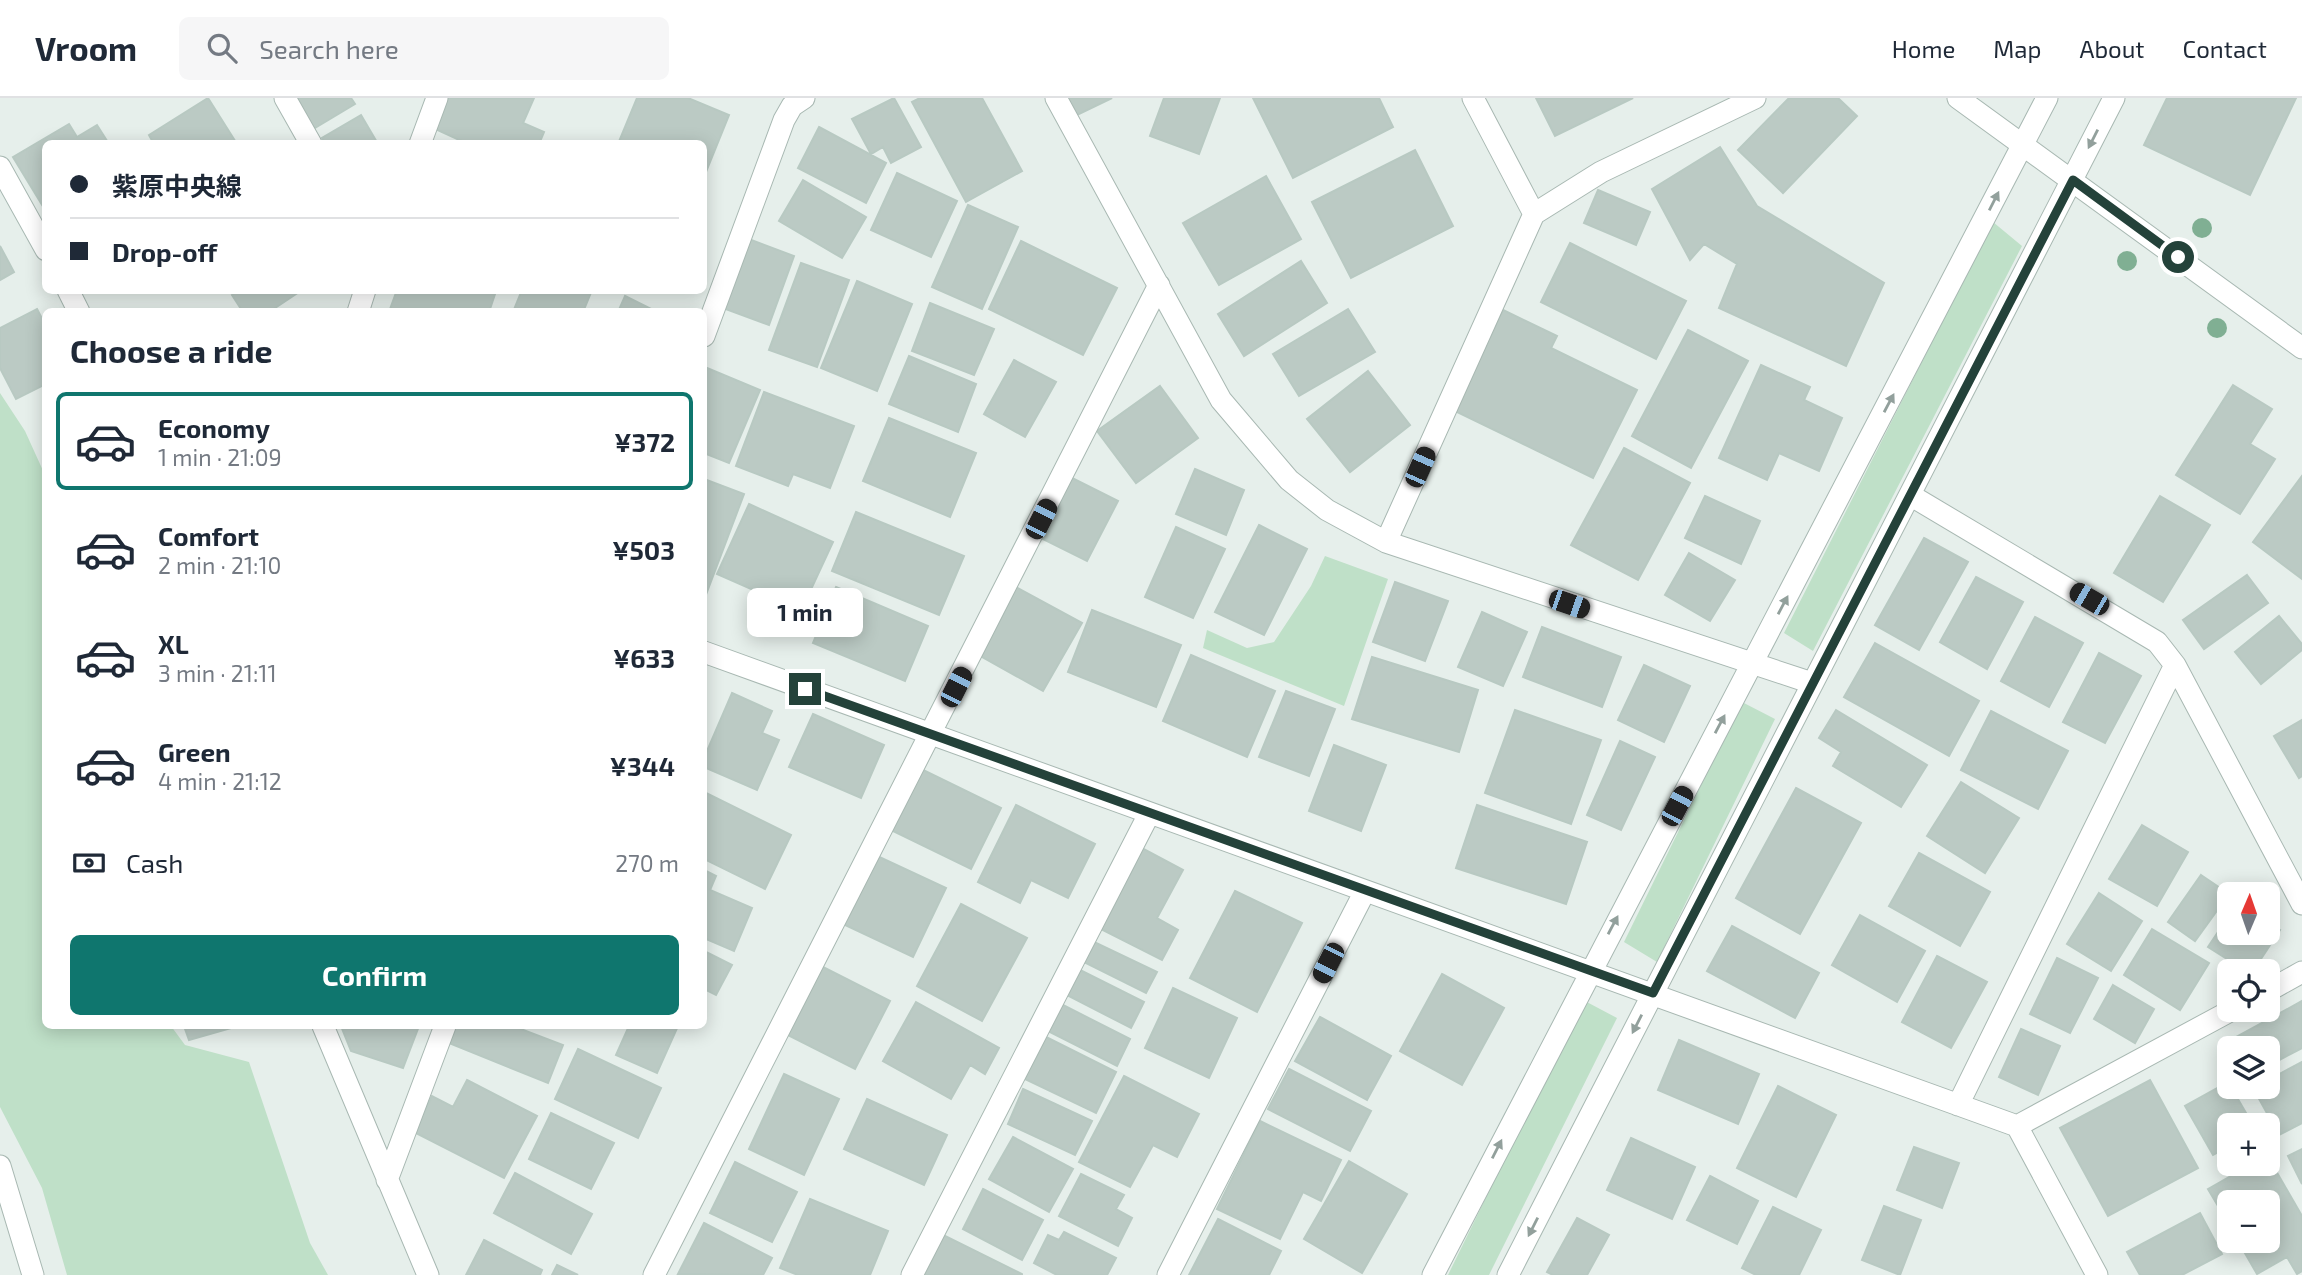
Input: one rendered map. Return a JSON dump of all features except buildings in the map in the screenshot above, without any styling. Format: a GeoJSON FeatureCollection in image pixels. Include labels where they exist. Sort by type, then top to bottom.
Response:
{"type":"FeatureCollection","features":[{"type":"Feature","properties":{"kind":"street"},"geometry":{"type":"LineString","coordinates":[[285,98],[309,140]]}},
{"type":"Feature","properties":{"kind":"street"},"geometry":{"type":"LineString","coordinates":[[421,140],[437,98]]}},
{"type":"Feature","properties":{"kind":"street"},"geometry":{"type":"LineString","coordinates":[[707,328],[784,120],[792,106],[803,98]]}},
{"type":"Feature","properties":{"kind":"street"},"geometry":{"type":"LineString","coordinates":[[1056,98],[1222,400],[1289,480],[1327,510],[1386,542],[1812,683]]}},
{"type":"Feature","properties":{"kind":"street"},"geometry":{"type":"LineString","coordinates":[[1473,98],[1534,214]]}},
{"type":"Feature","properties":{"kind":"street"},"geometry":{"type":"LineString","coordinates":[[1386,542],[1534,214],[1601,172],[1755,98]]}},
{"type":"Feature","properties":{"kind":"street"},"geometry":{"type":"LineString","coordinates":[[1958,98],[2302,348]]}},
{"type":"Feature","properties":{"kind":"street"},"geometry":{"type":"LineString","coordinates":[[1433,1275],[2047,98]]}},
{"type":"Feature","properties":{"kind":"street"},"geometry":{"type":"LineString","coordinates":[[1508,1275],[2114,98]]}},
{"type":"Feature","properties":{"kind":"street"},"geometry":{"type":"LineString","coordinates":[[0,167],[42,243]]}},
{"type":"Feature","properties":{"kind":"street"},"geometry":{"type":"LineString","coordinates":[[654,1275],[932,735],[1159,285]]}},
{"type":"Feature","properties":{"kind":"street"},"geometry":{"type":"LineString","coordinates":[[1910,495],[2157,642],[2175,665],[2302,904]]}},
{"type":"Feature","properties":{"kind":"street"},"geometry":{"type":"LineString","coordinates":[[707,653],[2017,1126],[2097,1275]]}},
{"type":"Feature","properties":{"kind":"street"},"geometry":{"type":"LineString","coordinates":[[1958,1105],[2175,665]]}},
{"type":"Feature","properties":{"kind":"street"},"geometry":{"type":"LineString","coordinates":[[912,1275],[1149,814]]}},
{"type":"Feature","properties":{"kind":"street"},"geometry":{"type":"LineString","coordinates":[[1168,1275],[1365,891]]}},
{"type":"Feature","properties":{"kind":"street"},"geometry":{"type":"LineString","coordinates":[[2280,984],[2302,972]]}},
{"type":"Feature","properties":{"kind":"street"},"geometry":{"type":"LineString","coordinates":[[2017,1126],[2217,1018]]}},
{"type":"Feature","properties":{"kind":"street"},"geometry":{"type":"LineString","coordinates":[[324,1029],[428,1275]]}},
{"type":"Feature","properties":{"kind":"street"},"geometry":{"type":"LineString","coordinates":[[387,1180],[444,1029]]}},
{"type":"Feature","properties":{"kind":"street"},"geometry":{"type":"LineString","coordinates":[[0,1166],[33,1275]]}},
{"type":"Feature","properties":{"kind":"green space"},"geometry":{"type":"Polygon","coordinates":[[[1993,222],[2022,246],[1813,651],[1784,633],[1993,222]]]}},
{"type":"Feature","properties":{"kind":"green space"},"geometry":{"type":"Polygon","coordinates":[[[0,393],[25,431],[42,468],[42,1029],[173,1029],[185,1045],[249,1062],[310,1243],[328,1275],[67,1275],[42,1188],[0,1107],[0,393]]]}},
{"type":"Feature","properties":{"kind":"green space"},"geometry":{"type":"Polygon","coordinates":[[[1325,556],[1388,579],[1344,706],[1203,648],[1207,630],[1247,648],[1274,642],[1311,586],[1325,556]]]}},
{"type":"Feature","properties":{"kind":"green space"},"geometry":{"type":"Polygon","coordinates":[[[1742,702],[1775,719],[1657,962],[1624,942],[1742,702]]]}},
{"type":"Feature","properties":{"kind":"green space"},"geometry":{"type":"Polygon","coordinates":[[[1583,1000],[1617,1018],[1489,1275],[1448,1275],[1583,1000]]]}},
{"type":"Feature","properties":{"kind":"route"},"geometry":{"type":"LineString","coordinates":[[805,689],[1653,993],[2073,180],[2178,257]]}}]}
